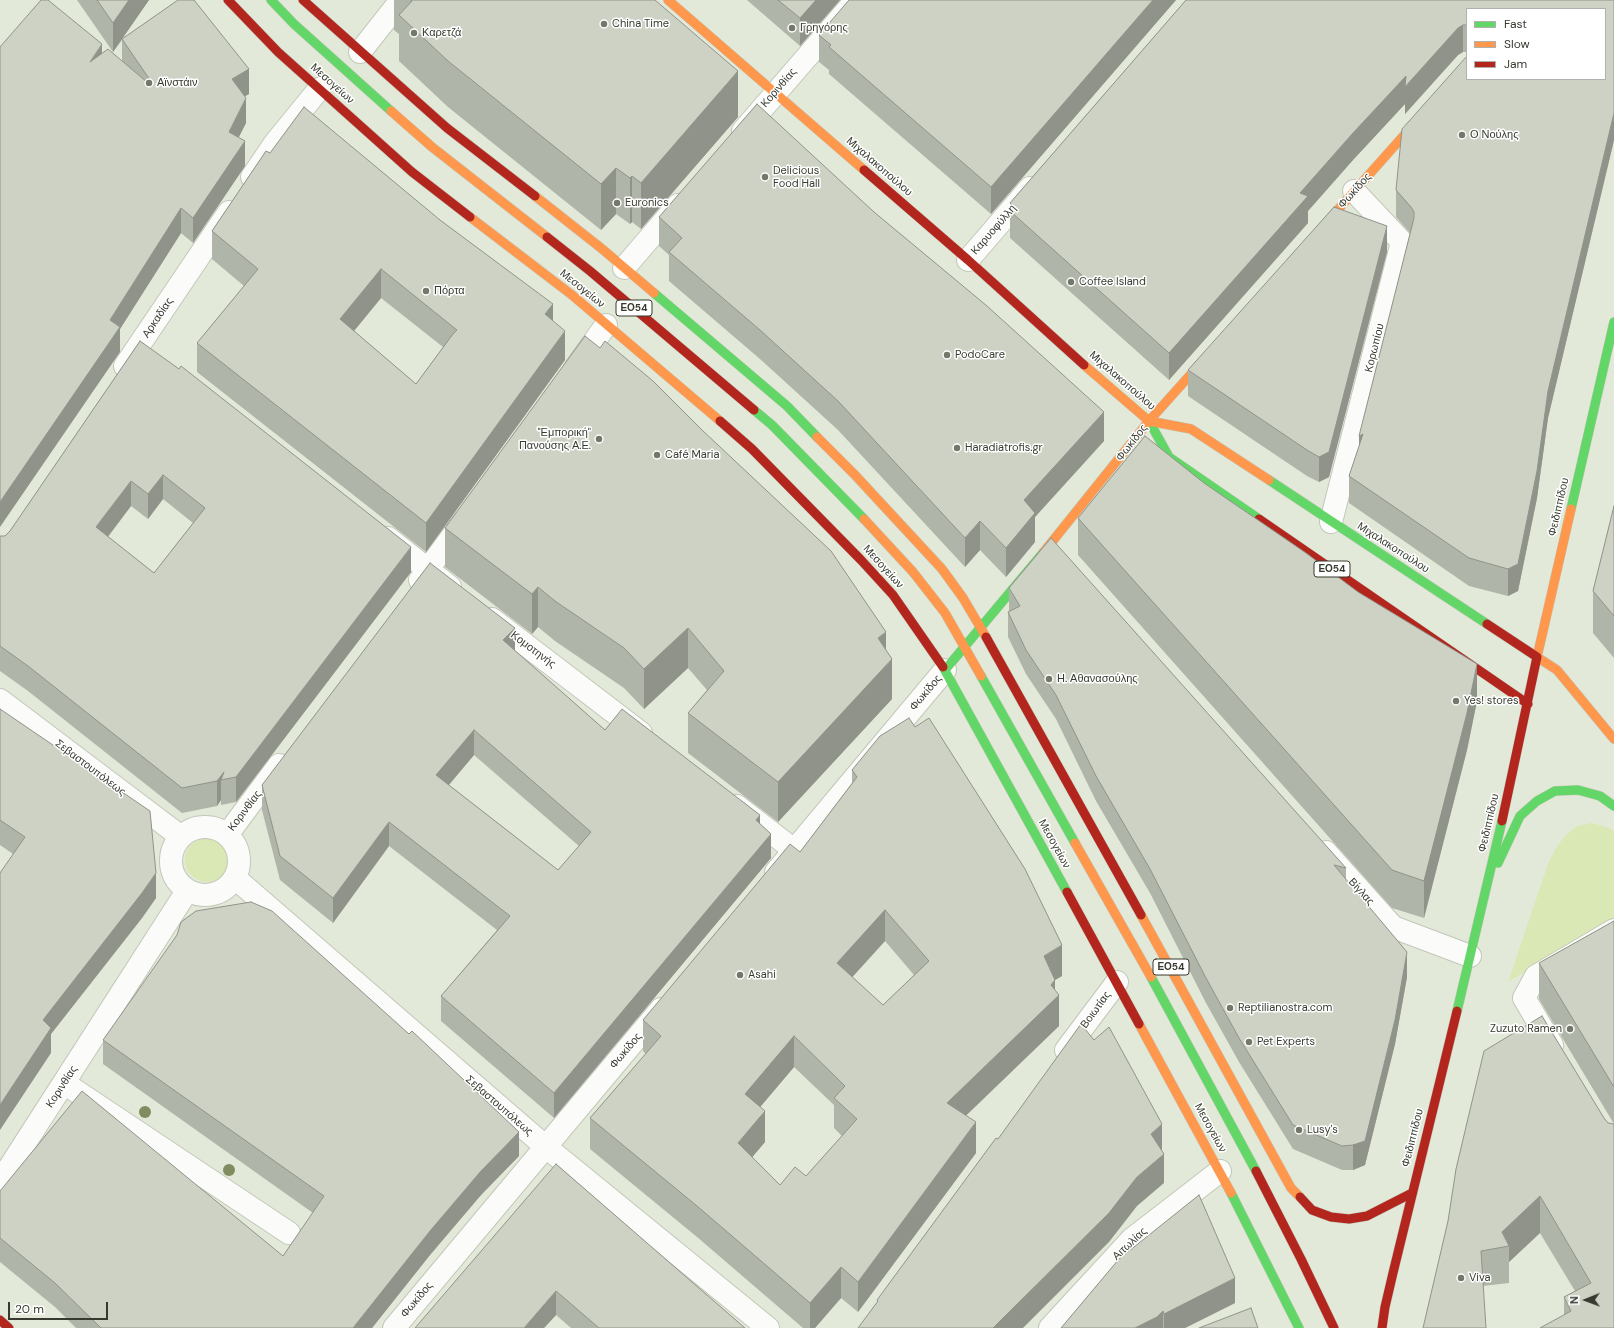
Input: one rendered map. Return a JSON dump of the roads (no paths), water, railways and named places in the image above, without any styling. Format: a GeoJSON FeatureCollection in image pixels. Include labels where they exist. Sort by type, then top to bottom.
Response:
{"type":"FeatureCollection","features":[{"type":"Feature","properties":{"kind":"main road","name":"Μεσογείων"},"geometry":{"type":"LineString","coordinates":[[228,0],[278,52],[412,172],[572,295],[752,449],[861,560],[893,595],[945,670],[1220,1171],[1299,1328]]}},
{"type":"Feature","properties":{"kind":"main road","name":"Μεσογείων"},"geometry":{"type":"LineString","coordinates":[[271,0],[294,24],[432,147],[590,271],[772,424],[836,489],[913,572],[946,613],[1143,963],[1248,1156],[1301,1259],[1334,1328]]}},
{"type":"Feature","properties":{"kind":"main road","name":"ΕΟ54"},"geometry":{"type":"LineString","coordinates":[[303,0],[447,128],[601,248],[792,411],[855,475],[942,569],[963,598],[981,628],[1165,956],[1291,1188],[1312,1210],[1331,1217],[1349,1220],[1367,1216],[1412,1193]]}},
{"type":"Feature","properties":{"kind":"main road","name":"Μιχαλακοπούλου"},"geometry":{"type":"LineString","coordinates":[[668,0],[968,260],[1123,400],[1149,421],[1191,429],[1538,657],[1557,670],[1614,739]]}},
{"type":"Feature","properties":{"kind":"main road","name":"Φωκίδος"},"geometry":{"type":"LineString","coordinates":[[1312,239],[1426,111]]}},
{"type":"Feature","properties":{"kind":"main road","name":"Φειδιππίδου"},"geometry":{"type":"LineString","coordinates":[[1382,1328],[1385,1306],[1485,896],[1614,322]]}},
{"type":"Feature","properties":{"kind":"main road","name":"Φωκίδος"},"geometry":{"type":"LineString","coordinates":[[945,670],[981,628],[1056,549],[1149,421],[1216,347]]}},
{"type":"Feature","properties":{"kind":"main road","name":"ΕΟ54"},"geometry":{"type":"LineString","coordinates":[[1149,421],[1169,457],[1528,704]]}},
{"type":"Feature","properties":{"kind":"main road"},"geometry":{"type":"LineString","coordinates":[[1485,896],[1504,848],[1520,816],[1537,801],[1555,791],[1578,790],[1600,796],[1614,806]]}},
{"type":"Feature","properties":{"kind":"main road"},"geometry":{"type":"LineString","coordinates":[[0,1320],[9,1328]]}},
{"type":"Feature","properties":{"kind":"street"},"geometry":{"type":"LineString","coordinates":[[360,52],[402,0]]}},
{"type":"Feature","properties":{"kind":"street","name":"Κορινθίας"},"geometry":{"type":"LineString","coordinates":[[729,147],[856,0]]}},
{"type":"Feature","properties":{"kind":"street","name":"Αρκαδίας"},"geometry":{"type":"LineString","coordinates":[[114,382],[147,348],[275,143],[319,89]]}},
{"type":"Feature","properties":{"kind":"street","name":"Καρυοφύλλη"},"geometry":{"type":"LineString","coordinates":[[968,260],[1042,175]]}},
{"type":"Feature","properties":{"kind":"street"},"geometry":{"type":"LineString","coordinates":[[624,268],[692,189]]}},
{"type":"Feature","properties":{"kind":"street","name":"Κορωπίου"},"geometry":{"type":"LineString","coordinates":[[1331,522],[1402,242],[1354,192]]}},
{"type":"Feature","properties":{"kind":"street"},"geometry":{"type":"LineString","coordinates":[[564,383],[606,325]]}},
{"type":"Feature","properties":{"kind":"street"},"geometry":{"type":"LineString","coordinates":[[409,595],[475,505]]}},
{"type":"Feature","properties":{"kind":"street","name":"Κομοτηνής"},"geometry":{"type":"LineString","coordinates":[[372,526],[655,744]]}},
{"type":"Feature","properties":{"kind":"street","name":"Φωκίδος"},"geometry":{"type":"LineString","coordinates":[[764,886],[945,670]]}},
{"type":"Feature","properties":{"kind":"street","name":"Σεβαστουπόλεως"},"geometry":{"type":"LineString","coordinates":[[0,700],[180,836]]}},
{"type":"Feature","properties":{"kind":"street","name":"Κορινθίας"},"geometry":{"type":"LineString","coordinates":[[227,835],[289,753]]}},
{"type":"Feature","properties":{"kind":"street"},"geometry":{"type":"LineString","coordinates":[[719,792],[794,850]]}},
{"type":"Feature","properties":{"kind":"street"},"geometry":{"type":"LineString","coordinates":[[203,826],[216,828],[227,835],[234,844],[238,855],[238,866],[235,878],[228,887],[219,892],[208,895],[197,895],[187,891],[176,880],[170,865],[172,850],[180,836],[191,829],[203,826]]}},
{"type":"Feature","properties":{"kind":"street","name":"Βίγλας"},"geometry":{"type":"LineString","coordinates":[[1314,839],[1393,928],[1470,956]]}},
{"type":"Feature","properties":{"kind":"street","name":"Σεβαστουπόλεως"},"geometry":{"type":"LineString","coordinates":[[235,878],[546,1147],[768,1328]]}},
{"type":"Feature","properties":{"kind":"street","name":"Κορινθίας"},"geometry":{"type":"LineString","coordinates":[[0,1182],[187,891]]}},
{"type":"Feature","properties":{"kind":"street"},"geometry":{"type":"LineString","coordinates":[[1561,1060],[1524,998],[1536,976],[1614,930]]}},
{"type":"Feature","properties":{"kind":"street","name":"Βοιωτίας"},"geometry":{"type":"LineString","coordinates":[[1055,1065],[1117,982]]}},
{"type":"Feature","properties":{"kind":"street","name":"Φωκίδος"},"geometry":{"type":"LineString","coordinates":[[394,1328],[672,995]]}},
{"type":"Feature","properties":{"kind":"street"},"geometry":{"type":"LineString","coordinates":[[64,1083],[289,1233]]}},
{"type":"Feature","properties":{"kind":"street","name":"Αιτωλίας"},"geometry":{"type":"LineString","coordinates":[[1050,1328],[1132,1239],[1220,1171]]}},
{"type":"Feature","properties":{"kind":"place","name":"China Time"},"geometry":{"type":"Point","coordinates":[604,24]}},
{"type":"Feature","properties":{"kind":"place","name":"Γρηγόρης"},"geometry":{"type":"Point","coordinates":[792,28]}},
{"type":"Feature","properties":{"kind":"place","name":"Καρετζά"},"geometry":{"type":"Point","coordinates":[414,33]}},
{"type":"Feature","properties":{"kind":"place","name":"Αϊνστάιν"},"geometry":{"type":"Point","coordinates":[149,83]}},
{"type":"Feature","properties":{"kind":"place","name":"Ο Νούλης"},"geometry":{"type":"Point","coordinates":[1462,135]}},
{"type":"Feature","properties":{"kind":"place","name":"Delicious Food Hall"},"geometry":{"type":"Point","coordinates":[765,177]}},
{"type":"Feature","properties":{"kind":"place","name":"Euronics"},"geometry":{"type":"Point","coordinates":[617,203]}},
{"type":"Feature","properties":{"kind":"place","name":"Coffee Island"},"geometry":{"type":"Point","coordinates":[1071,282]}},
{"type":"Feature","properties":{"kind":"place","name":"Πόρτα"},"geometry":{"type":"Point","coordinates":[426,291]}},
{"type":"Feature","properties":{"kind":"place","name":"PodoCare"},"geometry":{"type":"Point","coordinates":[947,355]}},
{"type":"Feature","properties":{"kind":"place","name":"\"Εμπορική\" Πανούσης Α.Ε."},"geometry":{"type":"Point","coordinates":[599,439]}},
{"type":"Feature","properties":{"kind":"place","name":"Haradiatrofis.gr"},"geometry":{"type":"Point","coordinates":[957,448]}},
{"type":"Feature","properties":{"kind":"place","name":"Café Maria"},"geometry":{"type":"Point","coordinates":[657,455]}},
{"type":"Feature","properties":{"kind":"place","name":"Η. Αθανασούλης"},"geometry":{"type":"Point","coordinates":[1049,679]}},
{"type":"Feature","properties":{"kind":"place","name":"Yes! stores"},"geometry":{"type":"Point","coordinates":[1456,701]}},
{"type":"Feature","properties":{"kind":"place","name":"Asahi"},"geometry":{"type":"Point","coordinates":[740,975]}},
{"type":"Feature","properties":{"kind":"place","name":"Reptilianostra.com"},"geometry":{"type":"Point","coordinates":[1230,1008]}},
{"type":"Feature","properties":{"kind":"place","name":"Zuzuto Ramen"},"geometry":{"type":"Point","coordinates":[1570,1029]}},
{"type":"Feature","properties":{"kind":"place","name":"Pet Experts"},"geometry":{"type":"Point","coordinates":[1249,1042]}},
{"type":"Feature","properties":{"kind":"place","name":"Lusy's"},"geometry":{"type":"Point","coordinates":[1299,1130]}},
{"type":"Feature","properties":{"kind":"place","name":"Viva"},"geometry":{"type":"Point","coordinates":[1461,1278]}}]}
